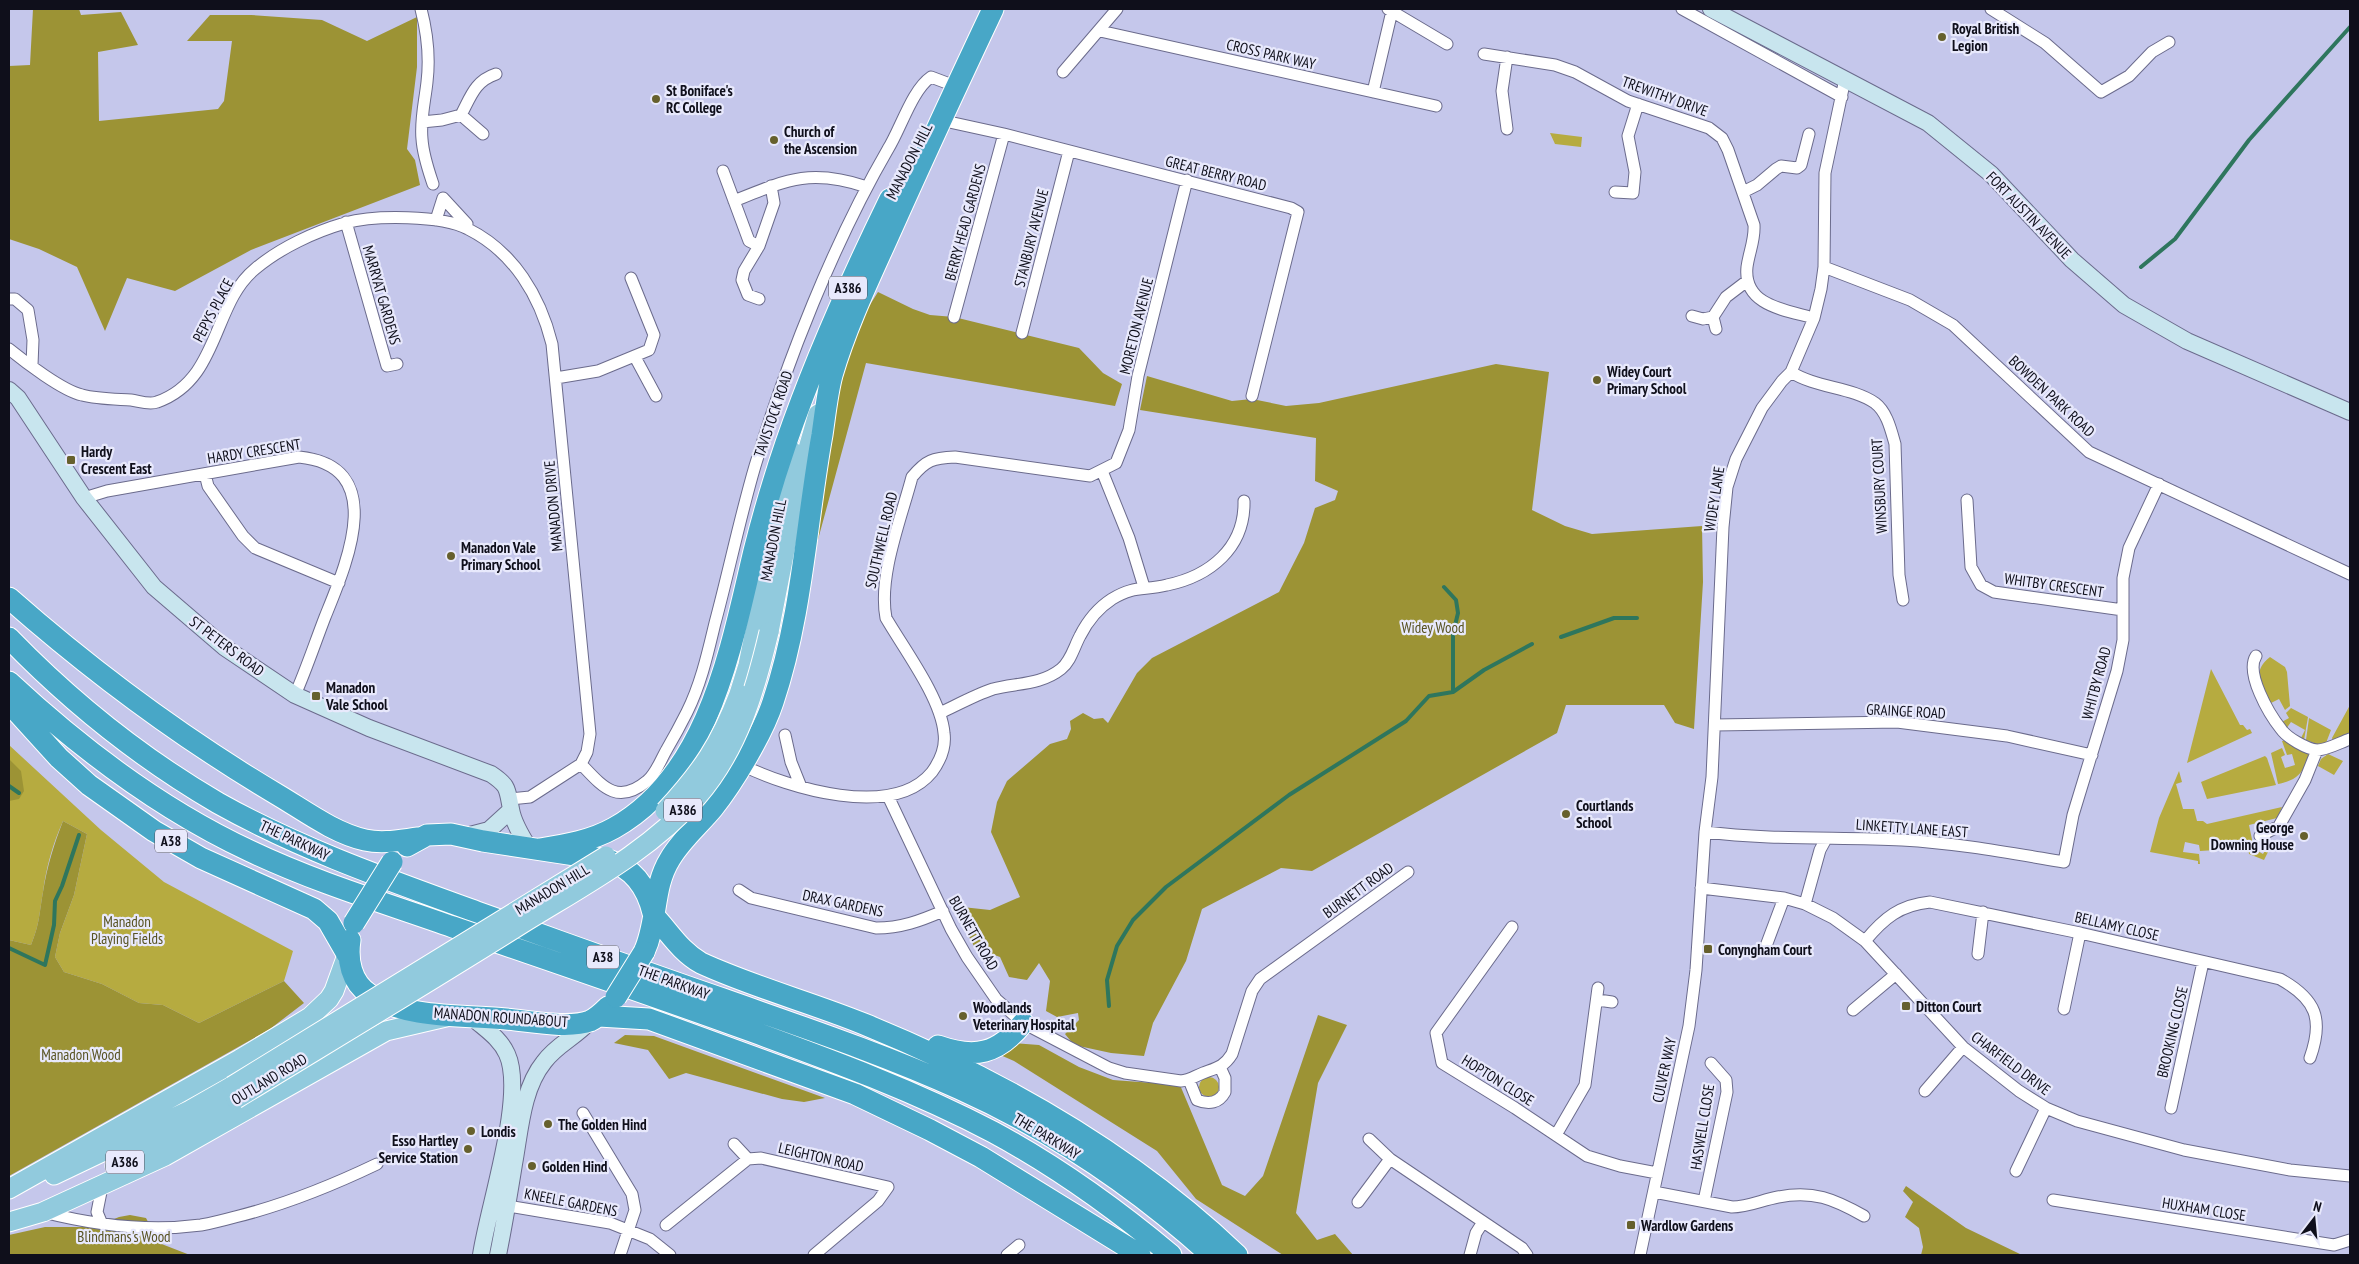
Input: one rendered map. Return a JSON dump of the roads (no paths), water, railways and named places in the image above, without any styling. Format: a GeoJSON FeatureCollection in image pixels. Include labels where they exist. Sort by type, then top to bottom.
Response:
{"type":"FeatureCollection","features":[{"type":"Feature","properties":{"kind":"highway","name":"A386"},"geometry":{"type":"LineString","coordinates":[[951,87],[979,9]]}},
{"type":"Feature","properties":{"kind":"highway","name":"A386"},"geometry":{"type":"LineString","coordinates":[[951,87],[993,9]]}},
{"type":"Feature","properties":{"kind":"highway","name":"MANADON HILL"},"geometry":{"type":"LineString","coordinates":[[832,375],[866,287],[940,120],[951,87]]}},
{"type":"Feature","properties":{"kind":"highway","name":"MANADON HILL"},"geometry":{"type":"LineString","coordinates":[[804,396],[852,278],[951,87]]}},
{"type":"Feature","properties":{"kind":"highway"},"geometry":{"type":"LineString","coordinates":[[594,1019],[616,997],[644,952],[651,937],[661,879],[671,857],[714,807],[742,765],[773,705],[786,658],[832,375]]}},
{"type":"Feature","properties":{"kind":"highway"},"geometry":{"type":"LineString","coordinates":[[534,848],[588,839],[623,822],[657,792],[694,743],[723,672],[758,536],[786,442],[804,396]]}},
{"type":"Feature","properties":{"kind":"highway"},"geometry":{"type":"LineString","coordinates":[[9,598],[52,636],[134,700],[191,740],[324,822],[366,840],[386,842],[418,838]]}},
{"type":"Feature","properties":{"kind":"highway","name":"THE PARKWAY"},"geometry":{"type":"LineString","coordinates":[[9,638],[74,701],[121,739],[196,789],[264,827],[388,880],[819,1033],[961,1089],[1018,1118],[1086,1159],[1163,1214],[1210,1255]]}},
{"type":"Feature","properties":{"kind":"highway","name":"THE PARKWAY"},"geometry":{"type":"LineString","coordinates":[[9,682],[48,718],[92,754],[146,792],[198,824],[250,851],[316,879],[711,1016],[899,1088],[995,1134],[1049,1166],[1101,1200],[1171,1255]]}},
{"type":"Feature","properties":{"kind":"highway","name":"A38"},"geometry":{"type":"LineString","coordinates":[[9,703],[59,758],[116,805],[154,832],[201,858],[314,910],[328,921],[347,955]]}},
{"type":"Feature","properties":{"kind":"highway","name":"MANADON ROUNDABOUT"},"geometry":{"type":"LineString","coordinates":[[654,916],[650,900],[640,883],[620,864],[595,856],[483,841],[466,836],[438,834],[418,838],[401,850],[354,923],[347,955],[354,977],[360,986],[373,997],[410,1010],[473,1018],[554,1023],[594,1019],[649,1019],[855,1094],[981,1157],[1140,1255]]}},
{"type":"Feature","properties":{"kind":"highway"},"geometry":{"type":"LineString","coordinates":[[654,916],[667,929],[678,946],[701,963],[866,1024],[950,1051],[974,1054],[993,1049],[1014,1035],[1023,1023]]}},
{"type":"Feature","properties":{"kind":"highway"},"geometry":{"type":"LineString","coordinates":[[866,1024],[1000,1088],[1070,1127],[1130,1168],[1238,1255]]}},
{"type":"Feature","properties":{"kind":"main road","name":"FORT AUSTIN AVENUE"},"geometry":{"type":"LineString","coordinates":[[1711,9],[1928,123],[1991,174],[2072,260],[2124,305],[2187,341],[2350,412]]}},
{"type":"Feature","properties":{"kind":"main road","name":"MANADON HILL"},"geometry":{"type":"LineString","coordinates":[[512,922],[628,857],[658,834],[697,797],[730,748],[758,681],[798,483],[813,429],[832,375]]}},
{"type":"Feature","properties":{"kind":"main road","name":"ST PETERS ROAD"},"geometry":{"type":"LineString","coordinates":[[9,390],[18,398],[84,498],[154,587],[224,647],[294,695],[369,728],[481,768],[502,781],[508,790],[510,804],[534,848]]}},
{"type":"Feature","properties":{"kind":"main road","name":"MANADON HILL"},"geometry":{"type":"LineString","coordinates":[[512,922],[621,846],[664,812],[701,770],[726,727],[748,665],[804,396]]}},
{"type":"Feature","properties":{"kind":"main road"},"geometry":{"type":"LineString","coordinates":[[466,836],[489,830],[510,804]]}},
{"type":"Feature","properties":{"kind":"main road","name":"OUTLAND ROAD"},"geometry":{"type":"LineString","coordinates":[[9,1216],[150,1149],[234,1093],[512,922]]}},
{"type":"Feature","properties":{"kind":"main road"},"geometry":{"type":"LineString","coordinates":[[9,1189],[240,1059],[310,1016],[329,999],[334,991],[347,955]]}},
{"type":"Feature","properties":{"kind":"main road"},"geometry":{"type":"LineString","coordinates":[[9,1222],[43,1212],[102,1187],[166,1156],[386,1031],[452,1015]]}},
{"type":"Feature","properties":{"kind":"main road"},"geometry":{"type":"LineString","coordinates":[[473,1018],[503,1046],[512,1074],[509,1121],[490,1203],[481,1255]]}},
{"type":"Feature","properties":{"kind":"main road"},"geometry":{"type":"LineString","coordinates":[[498,1255],[521,1126],[532,1084],[544,1062],[564,1043],[578,1035],[594,1019]]}},
{"type":"Feature","properties":{"kind":"main road","name":"OUTLAND ROAD"},"geometry":{"type":"LineString","coordinates":[[9,1195],[234,1093]]}},
{"type":"Feature","properties":{"kind":"street"},"geometry":{"type":"LineString","coordinates":[[421,9],[426,28],[427,49],[427,80],[422,122],[424,156],[433,184]]}},
{"type":"Feature","properties":{"kind":"street"},"geometry":{"type":"LineString","coordinates":[[1063,72],[1118,9]]}},
{"type":"Feature","properties":{"kind":"street"},"geometry":{"type":"LineString","coordinates":[[1682,9],[1842,97]]}},
{"type":"Feature","properties":{"kind":"street"},"geometry":{"type":"LineString","coordinates":[[1991,9],[2045,43],[2101,92],[2129,76],[2152,52],[2169,42]]}},
{"type":"Feature","properties":{"kind":"street"},"geometry":{"type":"LineString","coordinates":[[1373,92],[1390,10],[1447,44]]}},
{"type":"Feature","properties":{"kind":"street","name":"CROSS PARK WAY"},"geometry":{"type":"LineString","coordinates":[[1100,31],[1436,106]]}},
{"type":"Feature","properties":{"kind":"street","name":"TREWITHY DRIVE"},"geometry":{"type":"LineString","coordinates":[[1484,54],[1556,65],[1575,72],[1616,96],[1709,128],[1722,138],[1754,225],[1754,238],[1748,259],[1748,281]]}},
{"type":"Feature","properties":{"kind":"street"},"geometry":{"type":"LineString","coordinates":[[1506,57],[1502,91],[1507,129]]}},
{"type":"Feature","properties":{"kind":"street"},"geometry":{"type":"LineString","coordinates":[[422,122],[442,120],[461,115],[473,91],[484,78],[496,74]]}},
{"type":"Feature","properties":{"kind":"street","name":"TAVISTOCK ROAD"},"geometry":{"type":"LineString","coordinates":[[581,764],[598,783],[608,790],[627,793],[636,789],[650,780],[688,711],[708,652],[755,467],[782,386],[817,297],[867,187],[894,140],[922,84],[931,77],[951,87]]}},
{"type":"Feature","properties":{"kind":"street","name":"WIDEY LANE"},"geometry":{"type":"LineString","coordinates":[[1701,888],[1705,832],[1712,777],[1723,527],[1727,487],[1736,459],[1762,408],[1782,381],[1792,372],[1814,318],[1824,267],[1825,173],[1845,79]]}},
{"type":"Feature","properties":{"kind":"street"},"geometry":{"type":"LineString","coordinates":[[1614,192],[1633,193],[1635,172],[1628,136],[1638,104]]}},
{"type":"Feature","properties":{"kind":"street"},"geometry":{"type":"LineString","coordinates":[[461,115],[483,134]]}},
{"type":"Feature","properties":{"kind":"street","name":"GREAT BERRY ROAD"},"geometry":{"type":"LineString","coordinates":[[940,120],[1004,134],[1187,180],[1291,208],[1298,212],[1252,396]]}},
{"type":"Feature","properties":{"kind":"street","name":"BERRY HEAD GARDENS"},"geometry":{"type":"LineString","coordinates":[[954,317],[1004,134]]}},
{"type":"Feature","properties":{"kind":"street"},"geometry":{"type":"LineString","coordinates":[[1743,192],[1757,185],[1782,166],[1797,168],[1801,165],[1810,134]]}},
{"type":"Feature","properties":{"kind":"street","name":"STANBURY AVENUE"},"geometry":{"type":"LineString","coordinates":[[1022,333],[1068,151]]}},
{"type":"Feature","properties":{"kind":"street"},"geometry":{"type":"LineString","coordinates":[[723,171],[749,241],[758,246]]}},
{"type":"Feature","properties":{"kind":"street"},"geometry":{"type":"LineString","coordinates":[[734,201],[795,178],[820,176],[847,180],[867,187]]}},
{"type":"Feature","properties":{"kind":"street","name":"MORETON AVENUE"},"geometry":{"type":"LineString","coordinates":[[1102,471],[1116,463],[1129,430],[1138,376],[1187,180]]}},
{"type":"Feature","properties":{"kind":"street"},"geometry":{"type":"LineString","coordinates":[[759,299],[748,295],[742,280],[744,271],[758,246],[774,203],[771,186]]}},
{"type":"Feature","properties":{"kind":"street"},"geometry":{"type":"LineString","coordinates":[[436,220],[443,198],[467,224],[466,228]]}},
{"type":"Feature","properties":{"kind":"street","name":"PEPYS PLACE"},"geometry":{"type":"LineString","coordinates":[[9,349],[81,395],[154,403],[174,396],[196,374],[236,293],[253,270],[282,249],[346,222],[400,217],[436,220]]}},
{"type":"Feature","properties":{"kind":"street","name":"MANADON DRIVE"},"geometry":{"type":"LineString","coordinates":[[436,220],[466,228],[513,262],[528,284],[547,323],[552,344],[556,378],[590,734],[587,752],[581,764]]}},
{"type":"Feature","properties":{"kind":"street","name":"MARRYAT GARDENS"},"geometry":{"type":"LineString","coordinates":[[346,222],[387,366],[397,364]]}},
{"type":"Feature","properties":{"kind":"street","name":"BOWDEN PARK ROAD"},"geometry":{"type":"LineString","coordinates":[[1824,267],[1910,300],[1953,325],[2089,452],[2350,574]]}},
{"type":"Feature","properties":{"kind":"street"},"geometry":{"type":"LineString","coordinates":[[556,378],[598,371],[649,350],[654,335],[631,278]]}},
{"type":"Feature","properties":{"kind":"street"},"geometry":{"type":"LineString","coordinates":[[1692,316],[1703,319],[1713,317],[1726,297],[1748,281],[1754,294],[1764,303],[1814,318]]}},
{"type":"Feature","properties":{"kind":"street"},"geometry":{"type":"LineString","coordinates":[[9,299],[15,299],[28,310],[33,340],[32,365]]}},
{"type":"Feature","properties":{"kind":"street"},"geometry":{"type":"LineString","coordinates":[[1713,317],[1716,329]]}},
{"type":"Feature","properties":{"kind":"street"},"geometry":{"type":"LineString","coordinates":[[635,357],[656,396]]}},
{"type":"Feature","properties":{"kind":"street","name":"WINSBURY COURT"},"geometry":{"type":"LineString","coordinates":[[1792,372],[1803,380],[1875,404],[1890,427],[1895,444],[1898,575],[1903,600]]}},
{"type":"Feature","properties":{"kind":"street","name":"HARDY CRESCENT"},"geometry":{"type":"LineString","coordinates":[[84,498],[107,491],[299,457],[314,458],[336,469],[348,483],[356,516],[349,554],[294,695]]}},
{"type":"Feature","properties":{"kind":"street","name":"SOUTHWELL ROAD"},"geometry":{"type":"LineString","coordinates":[[742,765],[763,775],[801,787],[846,796],[888,796],[911,789],[927,778],[937,765],[943,749],[945,734],[940,713],[886,618],[882,600],[884,582],[912,477],[923,464],[937,458],[955,457],[1074,475],[1090,476],[1102,471]]}},
{"type":"Feature","properties":{"kind":"street"},"geometry":{"type":"LineString","coordinates":[[1102,471],[1129,538],[1144,587]]}},
{"type":"Feature","properties":{"kind":"street"},"geometry":{"type":"LineString","coordinates":[[205,474],[208,486],[243,536],[255,548],[339,583]]}},
{"type":"Feature","properties":{"kind":"street","name":"WHITBY ROAD"},"geometry":{"type":"LineString","coordinates":[[2064,862],[2073,815],[2117,671],[2122,640],[2123,578],[2129,548],[2159,484]]}},
{"type":"Feature","properties":{"kind":"street","name":"WHITBY CRESCENT"},"geometry":{"type":"LineString","coordinates":[[1967,500],[1971,567],[1981,585],[1994,592],[2123,610]]}},
{"type":"Feature","properties":{"kind":"street"},"geometry":{"type":"LineString","coordinates":[[940,713],[992,690],[1035,682],[1062,668],[1071,657],[1080,636],[1092,616],[1110,601],[1128,590],[1183,582],[1215,564],[1230,550],[1239,532],[1244,518],[1244,501]]}},
{"type":"Feature","properties":{"kind":"street"},"geometry":{"type":"LineString","coordinates":[[2256,656],[2252,670],[2256,686],[2281,730],[2304,745],[2317,750],[2350,738]]}},
{"type":"Feature","properties":{"kind":"street","name":"GRAINGE ROAD"},"geometry":{"type":"LineString","coordinates":[[1715,725],[1897,722],[2008,736],[2092,755]]}},
{"type":"Feature","properties":{"kind":"street"},"geometry":{"type":"LineString","coordinates":[[785,735],[791,762],[801,787]]}},
{"type":"Feature","properties":{"kind":"street"},"geometry":{"type":"LineString","coordinates":[[2260,836],[2279,826],[2304,780],[2317,750]]}},
{"type":"Feature","properties":{"kind":"street"},"geometry":{"type":"LineString","coordinates":[[510,804],[530,797],[581,764]]}},
{"type":"Feature","properties":{"kind":"street","name":"BURNETT ROAD"},"geometry":{"type":"LineString","coordinates":[[888,796],[967,957],[996,999],[1023,1023],[1109,1068],[1139,1075],[1181,1081],[1189,1080],[1220,1067],[1232,1054],[1252,991],[1260,979],[1400,873]]}},
{"type":"Feature","properties":{"kind":"street","name":"LINKETTY LANE EAST"},"geometry":{"type":"LineString","coordinates":[[1705,832],[1761,838],[1904,840],[1948,844],[2064,862]]}},
{"type":"Feature","properties":{"kind":"street"},"geometry":{"type":"LineString","coordinates":[[1805,904],[1820,850],[1826,839]]}},
{"type":"Feature","properties":{"kind":"street","name":"CHARFIELD DRIVE"},"geometry":{"type":"LineString","coordinates":[[1701,888],[1784,898],[1805,904],[1833,918],[1865,941],[1962,1047],[2019,1091],[2046,1108],[2077,1121],[2184,1150],[2290,1170],[2350,1176]]}},
{"type":"Feature","properties":{"kind":"street","name":"CULVER WAY"},"geometry":{"type":"LineString","coordinates":[[1640,1255],[1689,1026],[1696,970],[1701,888]]}},
{"type":"Feature","properties":{"kind":"street","name":"DRAX GARDENS"},"geometry":{"type":"LineString","coordinates":[[739,890],[751,898],[876,928],[896,928],[915,923],[943,911]]}},
{"type":"Feature","properties":{"kind":"street"},"geometry":{"type":"LineString","coordinates":[[1766,946],[1784,898]]}},
{"type":"Feature","properties":{"kind":"street","name":"BELLAMY CLOSE"},"geometry":{"type":"LineString","coordinates":[[1865,941],[1876,927],[1899,909],[1930,902],[2080,933],[2280,979],[2306,998],[2315,1013],[2318,1026],[2310,1058]]}},
{"type":"Feature","properties":{"kind":"street"},"geometry":{"type":"LineString","coordinates":[[1978,954],[1983,912]]}},
{"type":"Feature","properties":{"kind":"street","name":"HOPTON CLOSE"},"geometry":{"type":"LineString","coordinates":[[1512,927],[1436,1034],[1442,1063],[1588,1156],[1620,1166],[1657,1173]]}},
{"type":"Feature","properties":{"kind":"street"},"geometry":{"type":"LineString","coordinates":[[2064,1009],[2080,933]]}},
{"type":"Feature","properties":{"kind":"street","name":"BROOKING CLOSE"},"geometry":{"type":"LineString","coordinates":[[2171,1108],[2203,962]]}},
{"type":"Feature","properties":{"kind":"street"},"geometry":{"type":"LineString","coordinates":[[1853,1010],[1896,974]]}},
{"type":"Feature","properties":{"kind":"street"},"geometry":{"type":"LineString","coordinates":[[1556,1135],[1585,1085],[1598,1000],[1598,988]]}},
{"type":"Feature","properties":{"kind":"street"},"geometry":{"type":"LineString","coordinates":[[1598,1000],[1612,1002]]}},
{"type":"Feature","properties":{"kind":"street"},"geometry":{"type":"LineString","coordinates":[[1925,1091],[1962,1047]]}},
{"type":"Feature","properties":{"kind":"street","name":"HASWELL CLOSE"},"geometry":{"type":"LineString","coordinates":[[1704,1201],[1727,1092],[1726,1080],[1711,1063]]}},
{"type":"Feature","properties":{"kind":"street"},"geometry":{"type":"LineString","coordinates":[[1189,1080],[1198,1100],[1214,1102],[1219,1100],[1225,1092],[1224,1078],[1220,1067]]}},
{"type":"Feature","properties":{"kind":"street"},"geometry":{"type":"LineString","coordinates":[[2016,1172],[2046,1108]]}},
{"type":"Feature","properties":{"kind":"street","name":"KNEELE GARDENS"},"geometry":{"type":"LineString","coordinates":[[583,1113],[632,1194],[635,1210],[630,1229]]}},
{"type":"Feature","properties":{"kind":"street"},"geometry":{"type":"LineString","coordinates":[[1369,1139],[1390,1159],[1522,1248],[1527,1255]]}},
{"type":"Feature","properties":{"kind":"street"},"geometry":{"type":"LineString","coordinates":[[666,1225],[748,1159],[734,1144]]}},
{"type":"Feature","properties":{"kind":"street","name":"LEIGHTON ROAD"},"geometry":{"type":"LineString","coordinates":[[748,1159],[761,1158],[888,1187],[878,1201],[814,1255]]}},
{"type":"Feature","properties":{"kind":"street"},"geometry":{"type":"LineString","coordinates":[[1358,1202],[1390,1159]]}},
{"type":"Feature","properties":{"kind":"street"},"geometry":{"type":"LineString","coordinates":[[43,1212],[81,1222],[102,1224],[163,1228],[203,1225],[278,1206],[377,1164]]}},
{"type":"Feature","properties":{"kind":"street"},"geometry":{"type":"LineString","coordinates":[[102,1187],[96,1212],[102,1224]]}},
{"type":"Feature","properties":{"kind":"street"},"geometry":{"type":"LineString","coordinates":[[1654,1192],[1744,1207],[1779,1197],[1818,1195],[1838,1201],[1864,1216]]}},
{"type":"Feature","properties":{"kind":"street","name":"HUXHAM CLOSE"},"geometry":{"type":"LineString","coordinates":[[2053,1200],[2334,1245],[2350,1240]]}},
{"type":"Feature","properties":{"kind":"street","name":"KNEELE GARDENS"},"geometry":{"type":"LineString","coordinates":[[490,1203],[600,1221],[630,1229],[650,1239],[670,1255]]}},
{"type":"Feature","properties":{"kind":"street"},"geometry":{"type":"LineString","coordinates":[[1470,1255],[1476,1233],[1483,1222]]}},
{"type":"Feature","properties":{"kind":"street"},"geometry":{"type":"LineString","coordinates":[[620,1255],[630,1229]]}},
{"type":"Feature","properties":{"kind":"street"},"geometry":{"type":"LineString","coordinates":[[1006,1255],[1019,1245]]}},
{"type":"Feature","properties":{"kind":"waterway"},"geometry":{"type":"LineString","coordinates":[[2141,267],[2175,239],[2249,140],[2350,27]]}},
{"type":"Feature","properties":{"kind":"waterway"},"geometry":{"type":"LineString","coordinates":[[1444,587],[1456,600],[1458,613],[1453,634],[1453,692]]}},
{"type":"Feature","properties":{"kind":"waterway"},"geometry":{"type":"LineString","coordinates":[[1561,637],[1614,618],[1637,618]]}},
{"type":"Feature","properties":{"kind":"waterway"},"geometry":{"type":"LineString","coordinates":[[1109,1006],[1107,980],[1117,946],[1133,920],[1166,887],[1289,795],[1406,721],[1429,696],[1453,692],[1484,670],[1532,644]]}},
{"type":"Feature","properties":{"kind":"waterway"},"geometry":{"type":"LineString","coordinates":[[9,786],[19,793]]}},
{"type":"Feature","properties":{"kind":"waterway"},"geometry":{"type":"LineString","coordinates":[[9,948],[45,965],[54,925],[55,901],[79,835]]}},
{"type":"Feature","properties":{"kind":"place","name":"Royal British Legion"},"geometry":{"type":"Point","coordinates":[1942,37]}},
{"type":"Feature","properties":{"kind":"place","name":"St Boniface's RC College"},"geometry":{"type":"Point","coordinates":[656,99]}},
{"type":"Feature","properties":{"kind":"place","name":"Church of the Ascension"},"geometry":{"type":"Point","coordinates":[774,140]}},
{"type":"Feature","properties":{"kind":"place","name":"Widey Court Primary School"},"geometry":{"type":"Point","coordinates":[1597,380]}},
{"type":"Feature","properties":{"kind":"place","name":"Hardy Crescent East"},"geometry":{"type":"Point","coordinates":[71,460]}},
{"type":"Feature","properties":{"kind":"place","name":"Manadon Vale Primary School"},"geometry":{"type":"Point","coordinates":[451,556]}},
{"type":"Feature","properties":{"kind":"place","name":"Manadon Vale School"},"geometry":{"type":"Point","coordinates":[316,696]}},
{"type":"Feature","properties":{"kind":"place","name":"Courtlands School"},"geometry":{"type":"Point","coordinates":[1566,814]}},
{"type":"Feature","properties":{"kind":"place","name":"George Downing House"},"geometry":{"type":"Point","coordinates":[2304,836]}},
{"type":"Feature","properties":{"kind":"place","name":"Conyngham Court"},"geometry":{"type":"Point","coordinates":[1708,949]}},
{"type":"Feature","properties":{"kind":"place","name":"Ditton Court"},"geometry":{"type":"Point","coordinates":[1906,1006]}},
{"type":"Feature","properties":{"kind":"place","name":"Woodlands Veterinary Hospital"},"geometry":{"type":"Point","coordinates":[963,1016]}},
{"type":"Feature","properties":{"kind":"place","name":"The Golden Hind"},"geometry":{"type":"Point","coordinates":[548,1124]}},
{"type":"Feature","properties":{"kind":"place","name":"Londis"},"geometry":{"type":"Point","coordinates":[471,1131]}},
{"type":"Feature","properties":{"kind":"place","name":"Esso Hartley Service Station"},"geometry":{"type":"Point","coordinates":[468,1149]}},
{"type":"Feature","properties":{"kind":"place","name":"Golden Hind"},"geometry":{"type":"Point","coordinates":[532,1166]}},
{"type":"Feature","properties":{"kind":"place","name":"Wardlow Gardens"},"geometry":{"type":"Point","coordinates":[1631,1225]}},
{"type":"Feature","properties":{"kind":"park label","name":"Widey Wood"},"geometry":{"type":"Point","coordinates":[1433,627]}},
{"type":"Feature","properties":{"kind":"park label","name":"Manadon Playing Fields"},"geometry":{"type":"Point","coordinates":[127,930]}},
{"type":"Feature","properties":{"kind":"park label","name":"Manadon Wood"},"geometry":{"type":"Point","coordinates":[81,1054]}},
{"type":"Feature","properties":{"kind":"park label","name":"Blindmans's Wood"},"geometry":{"type":"Point","coordinates":[124,1236]}}]}
